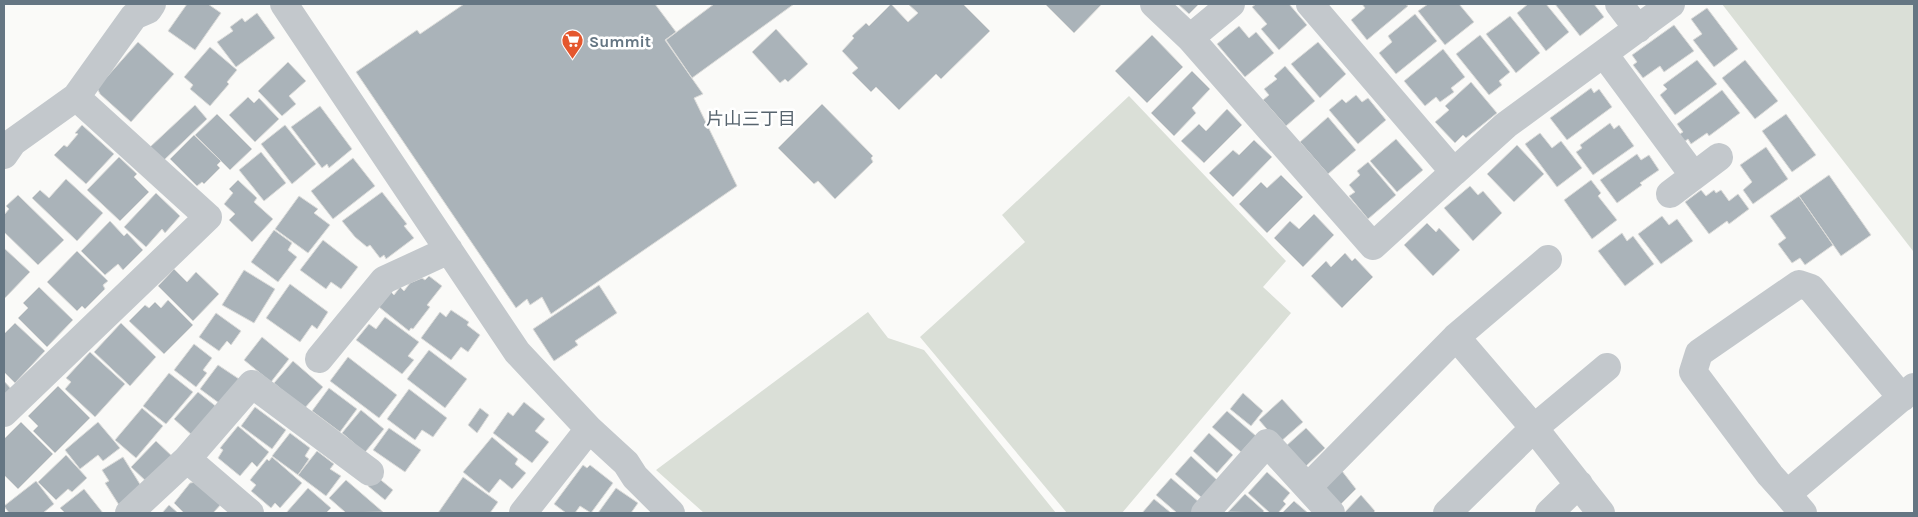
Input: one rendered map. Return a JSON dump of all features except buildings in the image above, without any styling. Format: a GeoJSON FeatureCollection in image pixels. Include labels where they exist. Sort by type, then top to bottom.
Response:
{"type":"FeatureCollection","features":[{"type":"Feature","properties":{"kind":"street"},"geometry":{"type":"LineString","coordinates":[[7,144],[76,97],[134,16],[148,10],[152,4]]}},
{"type":"Feature","properties":{"kind":"street"},"geometry":{"type":"LineString","coordinates":[[284,4],[517,352],[589,429],[626,463],[634,478],[664,511]]}},
{"type":"Feature","properties":{"kind":"street"},"geometry":{"type":"LineString","coordinates":[[1154,4],[1190,38],[1373,246],[1506,125],[1671,4]]}},
{"type":"Feature","properties":{"kind":"street"},"geometry":{"type":"LineString","coordinates":[[1190,38],[1231,4]]}},
{"type":"Feature","properties":{"kind":"street"},"geometry":{"type":"LineString","coordinates":[[1310,4],[1454,172]]}},
{"type":"Feature","properties":{"kind":"street"},"geometry":{"type":"LineString","coordinates":[[1619,4],[1638,28]]}},
{"type":"Feature","properties":{"kind":"street"},"geometry":{"type":"LineString","coordinates":[[1604,54],[1694,176]]}},
{"type":"Feature","properties":{"kind":"street"},"geometry":{"type":"LineString","coordinates":[[4,413],[208,217],[76,97]]}},
{"type":"Feature","properties":{"kind":"street"},"geometry":{"type":"LineString","coordinates":[[1670,194],[1719,157]]}},
{"type":"Feature","properties":{"kind":"street"},"geometry":{"type":"LineString","coordinates":[[319,359],[384,280],[449,250]]}},
{"type":"Feature","properties":{"kind":"street"},"geometry":{"type":"LineString","coordinates":[[1308,487],[1456,337],[1548,259]]}},
{"type":"Feature","properties":{"kind":"street"},"geometry":{"type":"LineString","coordinates":[[1798,284],[1811,288],[1908,392],[1795,503],[1770,474],[1693,372],[1699,353],[1798,284]]}},
{"type":"Feature","properties":{"kind":"street"},"geometry":{"type":"LineString","coordinates":[[1456,337],[1534,428],[1601,513]]}},
{"type":"Feature","properties":{"kind":"street"},"geometry":{"type":"LineString","coordinates":[[1447,513],[1534,428],[1607,368]]}},
{"type":"Feature","properties":{"kind":"street"},"geometry":{"type":"LineString","coordinates":[[129,513],[187,460],[252,384],[370,472]]}},
{"type":"Feature","properties":{"kind":"street"},"geometry":{"type":"LineString","coordinates":[[522,513],[589,429]]}},
{"type":"Feature","properties":{"kind":"street"},"geometry":{"type":"LineString","coordinates":[[1205,513],[1267,443],[1331,513]]}},
{"type":"Feature","properties":{"kind":"street"},"geometry":{"type":"LineString","coordinates":[[187,460],[250,513]]}},
{"type":"Feature","properties":{"kind":"street"},"geometry":{"type":"LineString","coordinates":[[1550,513],[1579,484]]}},
{"type":"Feature","properties":{"kind":"shaded area"},"geometry":{"type":"Polygon","coordinates":[[[1722,4],[1914,4],[1914,251],[1913,251],[1722,4]]]}},
{"type":"Feature","properties":{"kind":"shaded area"},"geometry":{"type":"Polygon","coordinates":[[[1129,96],[1286,261],[1263,287],[1291,313],[1122,513],[1067,513],[920,337],[1025,242],[1002,215],[1129,96]]]}},
{"type":"Feature","properties":{"kind":"shaded area"},"geometry":{"type":"Polygon","coordinates":[[[868,312],[888,338],[924,350],[1056,513],[704,513],[656,470],[868,312]]]}},
{"type":"Feature","properties":{"kind":"place","name":"Summit"},"geometry":{"type":"Point","coordinates":[573,60]}},
{"type":"Feature","properties":{"kind":"district","name":"片山三丁目"},"geometry":{"type":"Point","coordinates":[751,119]}}]}
